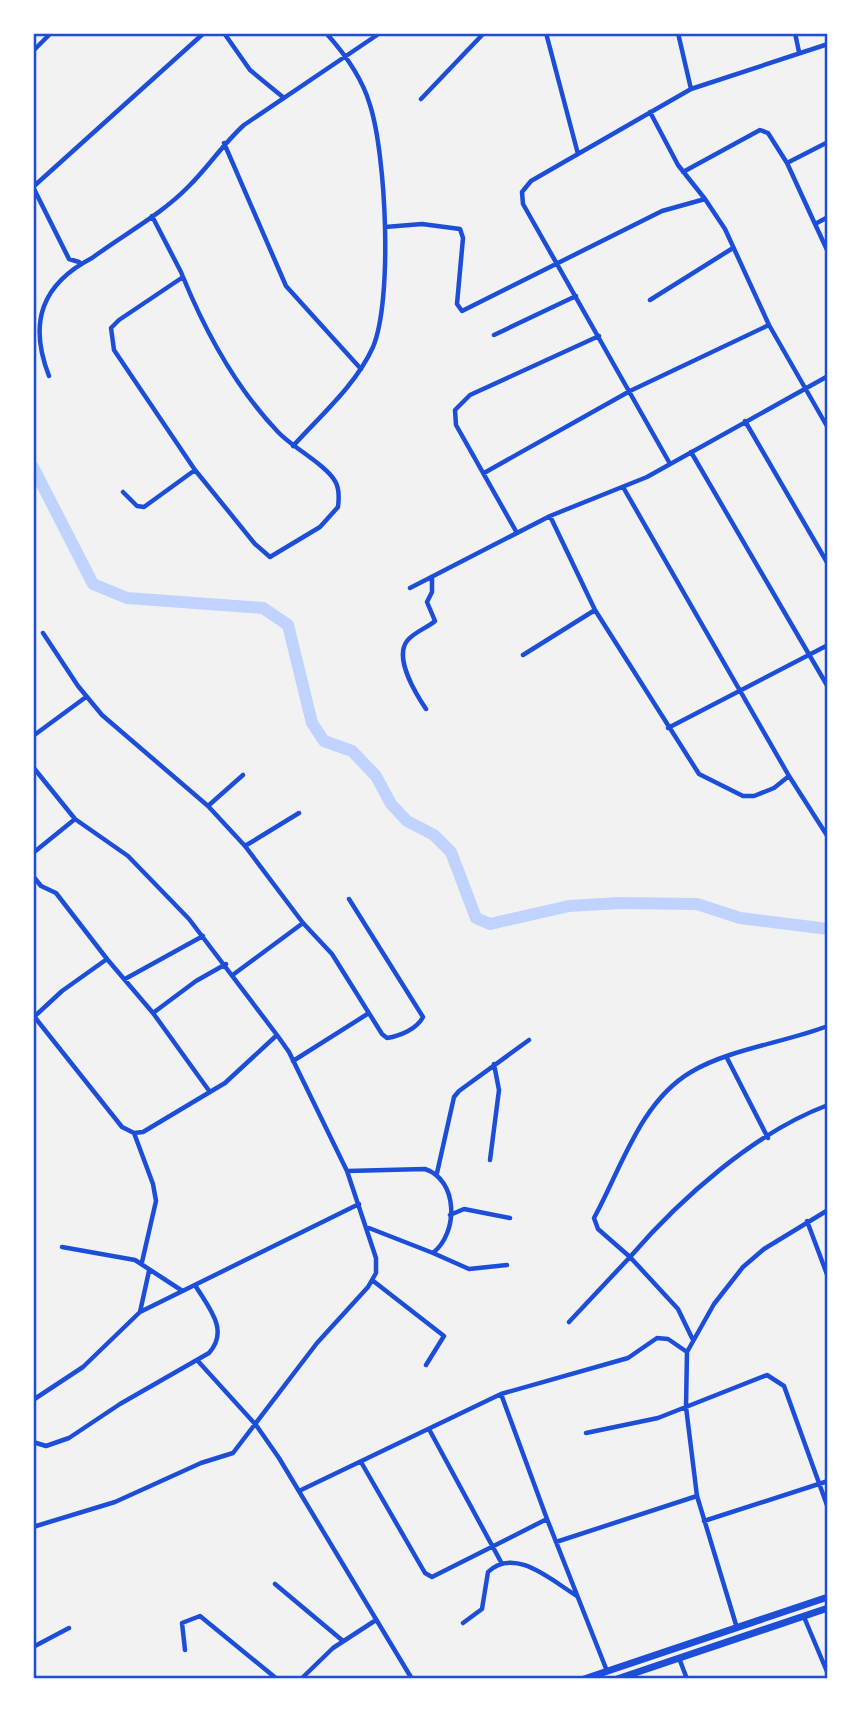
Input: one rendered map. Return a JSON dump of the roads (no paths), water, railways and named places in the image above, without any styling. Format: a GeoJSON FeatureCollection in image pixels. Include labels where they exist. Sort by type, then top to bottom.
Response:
{"type":"FeatureCollection","features":[{"type":"Feature","properties":{"kind":"highway"},"geometry":{"type":"LineString","coordinates":[[584,1679],[828,1597]]}},
{"type":"Feature","properties":{"kind":"highway"},"geometry":{"type":"LineString","coordinates":[[617,1679],[828,1608]]}},
{"type":"Feature","properties":{"kind":"street"},"geometry":{"type":"LineString","coordinates":[[33,51],[51,33]]}},
{"type":"Feature","properties":{"kind":"street"},"geometry":{"type":"LineString","coordinates":[[79,262],[69,259],[33,187],[204,33]]}},
{"type":"Feature","properties":{"kind":"street"},"geometry":{"type":"LineString","coordinates":[[224,33],[250,70],[284,98]]}},
{"type":"Feature","properties":{"kind":"street"},"geometry":{"type":"LineString","coordinates":[[293,446],[361,369],[373,346],[381,311],[384,228],[381,156],[376,127],[370,103],[347,56],[326,33]]}},
{"type":"Feature","properties":{"kind":"street"},"geometry":{"type":"LineString","coordinates":[[49,376],[38,339],[42,305],[79,262],[92,258],[189,186],[224,143],[244,125],[380,33]]}},
{"type":"Feature","properties":{"kind":"street"},"geometry":{"type":"LineString","coordinates":[[421,99],[484,33]]}},
{"type":"Feature","properties":{"kind":"street"},"geometry":{"type":"LineString","coordinates":[[546,33],[578,154]]}},
{"type":"Feature","properties":{"kind":"street"},"geometry":{"type":"LineString","coordinates":[[678,33],[691,89]]}},
{"type":"Feature","properties":{"kind":"street"},"geometry":{"type":"LineString","coordinates":[[795,33],[799,52]]}},
{"type":"Feature","properties":{"kind":"street"},"geometry":{"type":"LineString","coordinates":[[670,462],[523,204],[522,192],[531,181],[691,89],[828,44]]}},
{"type":"Feature","properties":{"kind":"street"},"geometry":{"type":"LineString","coordinates":[[650,112],[683,172],[705,199],[733,248],[769,325],[828,428]]}},
{"type":"Feature","properties":{"kind":"street"},"geometry":{"type":"LineString","coordinates":[[683,172],[760,130],[768,133],[786,163],[828,252]]}},
{"type":"Feature","properties":{"kind":"street"},"geometry":{"type":"LineString","coordinates":[[786,163],[828,142]]}},
{"type":"Feature","properties":{"kind":"street"},"geometry":{"type":"LineString","coordinates":[[224,143],[286,286],[361,369]]}},
{"type":"Feature","properties":{"kind":"street"},"geometry":{"type":"LineString","coordinates":[[384,228],[422,224],[460,229],[463,238],[457,304],[462,312],[662,211],[705,199]]}},
{"type":"Feature","properties":{"kind":"street"},"geometry":{"type":"LineString","coordinates":[[152,216],[183,277],[203,327],[238,381],[277,432],[335,480],[339,493],[338,508],[320,527],[270,557],[255,544],[195,471],[114,350],[111,328],[183,277]]}},
{"type":"Feature","properties":{"kind":"street"},"geometry":{"type":"LineString","coordinates":[[815,224],[828,217]]}},
{"type":"Feature","properties":{"kind":"street"},"geometry":{"type":"LineString","coordinates":[[650,300],[733,248]]}},
{"type":"Feature","properties":{"kind":"street"},"geometry":{"type":"LineString","coordinates":[[494,335],[576,296]]}},
{"type":"Feature","properties":{"kind":"street"},"geometry":{"type":"LineString","coordinates":[[484,473],[630,391],[769,325]]}},
{"type":"Feature","properties":{"kind":"street"},"geometry":{"type":"LineString","coordinates":[[517,533],[456,425],[453,416],[455,410],[470,396],[599,336]]}},
{"type":"Feature","properties":{"kind":"street"},"geometry":{"type":"LineString","coordinates":[[410,588],[550,516],[623,487],[828,376]]}},
{"type":"Feature","properties":{"kind":"street"},"geometry":{"type":"LineString","coordinates":[[745,421],[828,564]]}},
{"type":"Feature","properties":{"kind":"street"},"geometry":{"type":"LineString","coordinates":[[691,452],[828,687]]}},
{"type":"Feature","properties":{"kind":"street"},"geometry":{"type":"LineString","coordinates":[[123,492],[137,506],[144,507],[195,471]]}},
{"type":"Feature","properties":{"kind":"street"},"geometry":{"type":"LineString","coordinates":[[623,487],[789,776],[828,836]]}},
{"type":"Feature","properties":{"kind":"street"},"geometry":{"type":"LineString","coordinates":[[550,516],[595,610],[699,774],[743,796],[763,793],[789,776]]}},
{"type":"Feature","properties":{"kind":"street"},"geometry":{"type":"LineString","coordinates":[[426,709],[416,694],[404,650],[407,641],[435,621],[427,602],[432,592],[432,578]]}},
{"type":"Feature","properties":{"kind":"street"},"geometry":{"type":"LineString","coordinates":[[523,655],[595,610]]}},
{"type":"Feature","properties":{"kind":"street"},"geometry":{"type":"LineString","coordinates":[[43,633],[86,697],[102,715],[208,806],[245,845],[303,923],[331,954],[387,1038],[409,1030],[423,1017],[349,899]]}},
{"type":"Feature","properties":{"kind":"street"},"geometry":{"type":"LineString","coordinates":[[668,728],[828,645]]}},
{"type":"Feature","properties":{"kind":"street"},"geometry":{"type":"LineString","coordinates":[[33,736],[86,697]]}},
{"type":"Feature","properties":{"kind":"street"},"geometry":{"type":"LineString","coordinates":[[33,767],[75,819],[128,856],[203,936],[277,1035],[293,1061],[347,1171],[376,1258],[372,1280],[317,1343],[256,1425],[227,1457],[201,1463],[115,1502],[33,1527]]}},
{"type":"Feature","properties":{"kind":"street"},"geometry":{"type":"LineString","coordinates":[[208,806],[243,775]]}},
{"type":"Feature","properties":{"kind":"street"},"geometry":{"type":"LineString","coordinates":[[245,845],[299,813]]}},
{"type":"Feature","properties":{"kind":"street"},"geometry":{"type":"LineString","coordinates":[[33,853],[75,819]]}},
{"type":"Feature","properties":{"kind":"street"},"geometry":{"type":"LineString","coordinates":[[33,876],[41,886],[56,893],[153,1013],[210,1093]]}},
{"type":"Feature","properties":{"kind":"street"},"geometry":{"type":"LineString","coordinates":[[234,974],[303,923]]}},
{"type":"Feature","properties":{"kind":"street"},"geometry":{"type":"LineString","coordinates":[[125,979],[203,936]]}},
{"type":"Feature","properties":{"kind":"street"},"geometry":{"type":"LineString","coordinates":[[107,959],[62,991],[34,1016],[122,1127],[134,1133],[143,1132],[210,1093],[277,1035]]}},
{"type":"Feature","properties":{"kind":"street"},"geometry":{"type":"LineString","coordinates":[[153,1013],[196,981],[226,964]]}},
{"type":"Feature","properties":{"kind":"street"},"geometry":{"type":"LineString","coordinates":[[293,1061],[369,1013]]}},
{"type":"Feature","properties":{"kind":"street"},"geometry":{"type":"LineString","coordinates":[[692,1338],[678,1309],[630,1257],[598,1228],[594,1218],[638,1130],[667,1091],[692,1071],[828,1026]]}},
{"type":"Feature","properties":{"kind":"street"},"geometry":{"type":"LineString","coordinates":[[437,1173],[454,1097],[528,1040]]}},
{"type":"Feature","properties":{"kind":"street"},"geometry":{"type":"LineString","coordinates":[[727,1058],[768,1138]]}},
{"type":"Feature","properties":{"kind":"street"},"geometry":{"type":"LineString","coordinates":[[490,1160],[499,1090],[494,1064]]}},
{"type":"Feature","properties":{"kind":"street"},"geometry":{"type":"LineString","coordinates":[[569,1322],[707,1180],[768,1138],[828,1105]]}},
{"type":"Feature","properties":{"kind":"street"},"geometry":{"type":"LineString","coordinates":[[134,1133],[153,1184],[156,1200],[142,1262]]}},
{"type":"Feature","properties":{"kind":"street"},"geometry":{"type":"LineString","coordinates":[[347,1171],[408,1167],[437,1173],[450,1192],[450,1215],[444,1243],[433,1253]]}},
{"type":"Feature","properties":{"kind":"street"},"geometry":{"type":"LineString","coordinates":[[33,1400],[83,1367],[140,1312],[359,1204]]}},
{"type":"Feature","properties":{"kind":"street"},"geometry":{"type":"LineString","coordinates":[[450,1215],[464,1209],[509,1218]]}},
{"type":"Feature","properties":{"kind":"street"},"geometry":{"type":"LineString","coordinates":[[737,1628],[697,1496],[686,1407],[687,1352],[692,1338],[714,1304],[743,1267],[764,1249],[828,1210]]}},
{"type":"Feature","properties":{"kind":"street"},"geometry":{"type":"LineString","coordinates":[[807,1221],[828,1277]]}},
{"type":"Feature","properties":{"kind":"street"},"geometry":{"type":"LineString","coordinates":[[368,1228],[433,1253],[462,1268],[507,1265]]}},
{"type":"Feature","properties":{"kind":"street"},"geometry":{"type":"LineString","coordinates":[[62,1247],[142,1262],[149,1271],[181,1291]]}},
{"type":"Feature","properties":{"kind":"street"},"geometry":{"type":"LineString","coordinates":[[140,1312],[149,1271]]}},
{"type":"Feature","properties":{"kind":"street"},"geometry":{"type":"LineString","coordinates":[[372,1280],[444,1336],[426,1365]]}},
{"type":"Feature","properties":{"kind":"street"},"geometry":{"type":"LineString","coordinates":[[33,1442],[46,1446],[69,1438],[120,1404],[197,1360],[216,1345],[219,1332],[216,1321],[195,1285]]}},
{"type":"Feature","properties":{"kind":"street"},"geometry":{"type":"LineString","coordinates":[[299,1491],[429,1431],[501,1394],[628,1358],[657,1338],[668,1339],[687,1352]]}},
{"type":"Feature","properties":{"kind":"street"},"geometry":{"type":"LineString","coordinates":[[197,1360],[256,1425],[299,1491],[412,1679]]}},
{"type":"Feature","properties":{"kind":"street"},"geometry":{"type":"LineString","coordinates":[[586,1433],[658,1418],[767,1375],[774,1376],[785,1386],[828,1508]]}},
{"type":"Feature","properties":{"kind":"street"},"geometry":{"type":"LineString","coordinates":[[501,1394],[607,1671]]}},
{"type":"Feature","properties":{"kind":"street"},"geometry":{"type":"LineString","coordinates":[[429,1431],[501,1562]]}},
{"type":"Feature","properties":{"kind":"street"},"geometry":{"type":"LineString","coordinates":[[360,1462],[432,1577],[547,1518]]}},
{"type":"Feature","properties":{"kind":"street"},"geometry":{"type":"LineString","coordinates":[[704,1521],[828,1481]]}},
{"type":"Feature","properties":{"kind":"street"},"geometry":{"type":"LineString","coordinates":[[556,1542],[697,1496]]}},
{"type":"Feature","properties":{"kind":"street"},"geometry":{"type":"LineString","coordinates":[[463,1623],[482,1609],[488,1572],[501,1562],[520,1563],[577,1596]]}},
{"type":"Feature","properties":{"kind":"street"},"geometry":{"type":"LineString","coordinates":[[275,1584],[343,1641]]}},
{"type":"Feature","properties":{"kind":"street"},"geometry":{"type":"LineString","coordinates":[[185,1650],[182,1623],[200,1616],[277,1679]]}},
{"type":"Feature","properties":{"kind":"street"},"geometry":{"type":"LineString","coordinates":[[803,1616],[828,1674]]}},
{"type":"Feature","properties":{"kind":"street"},"geometry":{"type":"LineString","coordinates":[[301,1679],[343,1641],[376,1620]]}},
{"type":"Feature","properties":{"kind":"street"},"geometry":{"type":"LineString","coordinates":[[33,1647],[69,1628]]}},
{"type":"Feature","properties":{"kind":"street"},"geometry":{"type":"LineString","coordinates":[[679,1658],[687,1679]]}},
{"type":"Feature","properties":{"kind":"waterway"},"geometry":{"type":"LineString","coordinates":[[33,467],[93,584],[127,598],[263,608],[288,625],[312,723],[324,741],[352,751],[376,776],[391,804],[407,821],[434,835],[451,852],[476,918],[490,924],[569,906],[619,903],[697,904],[740,918],[828,929]]}}]}
